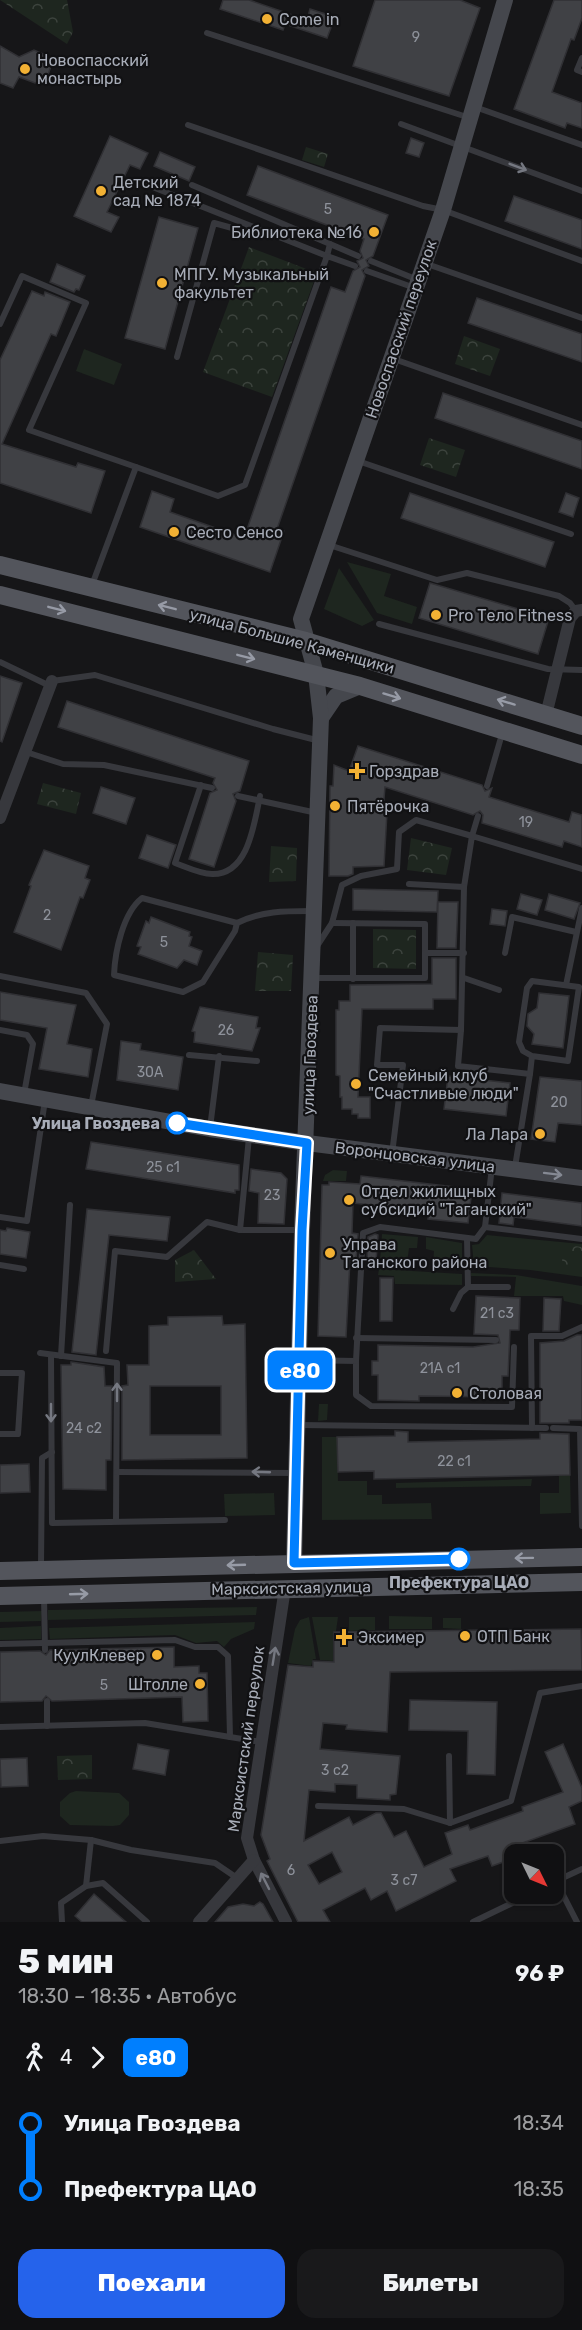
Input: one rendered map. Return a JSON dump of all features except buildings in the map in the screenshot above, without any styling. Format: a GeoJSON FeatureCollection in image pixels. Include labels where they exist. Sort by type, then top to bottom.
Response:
{"type":"FeatureCollection","features":[{"type":"Feature","properties":{"kind":"main road","name":"улица Большие Каменщики"},"geometry":{"type":"LineString","coordinates":[[0,565],[266,632],[308,649],[582,726]]}},
{"type":"Feature","properties":{"kind":"main road","name":"улица Большие Каменщики"},"geometry":{"type":"LineString","coordinates":[[0,595],[360,686],[582,755]]}},
{"type":"Feature","properties":{"kind":"main road","name":"Марксистская улица"},"geometry":{"type":"LineString","coordinates":[[0,1571],[582,1557]]}},
{"type":"Feature","properties":{"kind":"main road","name":"Марксистская улица"},"geometry":{"type":"LineString","coordinates":[[0,1596],[582,1582]]}},
{"type":"Feature","properties":{"kind":"street","name":"Новоспасский переулок"},"geometry":{"type":"LineString","coordinates":[[308,649],[301,619],[303,608],[443,210],[463,146],[502,1]]}},
{"type":"Feature","properties":{"kind":"street"},"geometry":{"type":"LineString","coordinates":[[266,632],[288,626],[303,608]]}},
{"type":"Feature","properties":{"kind":"street"},"geometry":{"type":"LineString","coordinates":[[546,715],[570,618],[579,611]]}},
{"type":"Feature","properties":{"kind":"street","name":"улица Гвоздева"},"geometry":{"type":"LineString","coordinates":[[294,1563],[302,1230],[321,718],[316,675],[308,649]]}},
{"type":"Feature","properties":{"kind":"street"},"geometry":{"type":"LineString","coordinates":[[0,818],[51,684]]}},
{"type":"Feature","properties":{"kind":"street"},"geometry":{"type":"LineString","coordinates":[[321,718],[336,696],[360,686]]}},
{"type":"Feature","properties":{"kind":"street","name":"Воронцовская улица"},"geometry":{"type":"LineString","coordinates":[[0,1091],[210,1129],[582,1178]]}},
{"type":"Feature","properties":{"kind":"street","name":"Марксистский переулок"},"geometry":{"type":"LineString","coordinates":[[285,1588],[247,1828],[249,1847],[254,1860],[286,1922]]}},
{"type":"Feature","properties":{"kind":"street"},"geometry":{"type":"LineString","coordinates":[[199,1922],[254,1860]]}},
{"type":"Feature","properties":{"kind":"lane"},"geometry":{"type":"LineString","coordinates":[[207,33],[582,145]]}},
{"type":"Feature","properties":{"kind":"lane"},"geometry":{"type":"LineString","coordinates":[[582,58],[577,70],[582,72]]}},
{"type":"Feature","properties":{"kind":"lane"},"geometry":{"type":"LineString","coordinates":[[401,124],[582,191]]}},
{"type":"Feature","properties":{"kind":"lane"},"geometry":{"type":"LineString","coordinates":[[188,125],[423,206],[443,210],[582,261]]}},
{"type":"Feature","properties":{"kind":"lane"},"geometry":{"type":"LineString","coordinates":[[140,182],[257,230],[355,266]]}},
{"type":"Feature","properties":{"kind":"lane"},"geometry":{"type":"LineString","coordinates":[[192,185],[358,255]]}},
{"type":"Feature","properties":{"kind":"lane"},"geometry":{"type":"LineString","coordinates":[[177,357],[214,223],[243,231],[257,230]]}},
{"type":"Feature","properties":{"kind":"lane"},"geometry":{"type":"LineString","coordinates":[[0,324],[22,276],[86,303],[29,430],[218,496],[245,485],[330,244]]}},
{"type":"Feature","properties":{"kind":"lane"},"geometry":{"type":"LineString","coordinates":[[371,261],[416,284]]}},
{"type":"Feature","properties":{"kind":"lane"},"geometry":{"type":"LineString","coordinates":[[424,263],[582,318]]}},
{"type":"Feature","properties":{"kind":"lane"},"geometry":{"type":"LineString","coordinates":[[367,271],[416,284]]}},
{"type":"Feature","properties":{"kind":"lane"},"geometry":{"type":"LineString","coordinates":[[391,358],[582,425]]}},
{"type":"Feature","properties":{"kind":"lane"},"geometry":{"type":"LineString","coordinates":[[355,460],[571,534]]}},
{"type":"Feature","properties":{"kind":"lane"},"geometry":{"type":"LineString","coordinates":[[90,588],[136,467]]}},
{"type":"Feature","properties":{"kind":"lane"},"geometry":{"type":"LineString","coordinates":[[326,544],[437,580],[467,573],[560,596],[579,611]]}},
{"type":"Feature","properties":{"kind":"lane"},"geometry":{"type":"LineString","coordinates":[[379,624],[557,670],[582,670]]}},
{"type":"Feature","properties":{"kind":"lane"},"geometry":{"type":"LineString","coordinates":[[0,662],[51,684],[95,675],[320,741]]}},
{"type":"Feature","properties":{"kind":"lane"},"geometry":{"type":"LineString","coordinates":[[487,786],[503,730]]}},
{"type":"Feature","properties":{"kind":"lane"},"geometry":{"type":"LineString","coordinates":[[25,752],[63,764],[104,765],[212,788]]}},
{"type":"Feature","properties":{"kind":"lane"},"geometry":{"type":"LineString","coordinates":[[201,785],[175,863],[211,874],[229,871],[243,859],[259,799]]}},
{"type":"Feature","properties":{"kind":"lane"},"geometry":{"type":"LineString","coordinates":[[238,796],[318,813]]}},
{"type":"Feature","properties":{"kind":"lane"},"geometry":{"type":"LineString","coordinates":[[478,816],[472,836],[464,887],[464,978],[458,1066],[530,1074]]}},
{"type":"Feature","properties":{"kind":"lane"},"geometry":{"type":"LineString","coordinates":[[313,952],[332,923],[342,885],[362,876],[397,868],[399,832],[416,820],[582,869]]}},
{"type":"Feature","properties":{"kind":"lane"},"geometry":{"type":"LineString","coordinates":[[409,884],[464,887]]}},
{"type":"Feature","properties":{"kind":"lane"},"geometry":{"type":"LineString","coordinates":[[237,923],[235,932],[203,982],[183,992],[114,975],[115,956],[122,935],[134,905],[142,898],[237,923],[252,915],[279,911],[315,911]]}},
{"type":"Feature","properties":{"kind":"lane"},"geometry":{"type":"LineString","coordinates":[[566,985],[582,908]]}},
{"type":"Feature","properties":{"kind":"lane"},"geometry":{"type":"LineString","coordinates":[[505,953],[512,917],[576,932]]}},
{"type":"Feature","properties":{"kind":"lane"},"geometry":{"type":"LineString","coordinates":[[312,978],[425,978],[425,924],[332,923]]}},
{"type":"Feature","properties":{"kind":"lane"},"geometry":{"type":"LineString","coordinates":[[353,923],[353,979]]}},
{"type":"Feature","properties":{"kind":"lane"},"geometry":{"type":"LineString","coordinates":[[425,952],[464,953]]}},
{"type":"Feature","properties":{"kind":"lane"},"geometry":{"type":"LineString","coordinates":[[0,976],[86,993],[107,1024],[91,1107]]}},
{"type":"Feature","properties":{"kind":"lane"},"geometry":{"type":"LineString","coordinates":[[464,978],[499,990]]}},
{"type":"Feature","properties":{"kind":"lane"},"geometry":{"type":"LineString","coordinates":[[532,981],[579,987],[568,1061],[532,1056],[523,1051],[519,1042],[527,988],[532,981]]}},
{"type":"Feature","properties":{"kind":"lane"},"geometry":{"type":"LineString","coordinates":[[392,1154],[403,1065],[377,1065],[380,1028],[461,1030]]}},
{"type":"Feature","properties":{"kind":"lane"},"geometry":{"type":"LineString","coordinates":[[0,1030],[27,1035],[33,1044],[24,1095]]}},
{"type":"Feature","properties":{"kind":"lane"},"geometry":{"type":"LineString","coordinates":[[189,1055],[257,1060]]}},
{"type":"Feature","properties":{"kind":"lane"},"geometry":{"type":"LineString","coordinates":[[210,1129],[219,1056]]}},
{"type":"Feature","properties":{"kind":"lane"},"geometry":{"type":"LineString","coordinates":[[514,1170],[532,1056]]}},
{"type":"Feature","properties":{"kind":"lane"},"geometry":{"type":"LineString","coordinates":[[0,1217],[27,1221],[45,1099]]}},
{"type":"Feature","properties":{"kind":"lane"},"geometry":{"type":"LineString","coordinates":[[240,1230],[249,1134]]}},
{"type":"Feature","properties":{"kind":"lane"},"geometry":{"type":"LineString","coordinates":[[492,1167],[485,1227],[476,1239],[380,1227],[363,1233],[356,1338],[356,1395],[371,1406],[512,1407],[514,1347]]}},
{"type":"Feature","properties":{"kind":"lane"},"geometry":{"type":"LineString","coordinates":[[61,1356],[70,1205]]}},
{"type":"Feature","properties":{"kind":"lane"},"geometry":{"type":"LineString","coordinates":[[106,1351],[115,1251],[167,1257],[207,1222],[240,1230],[302,1230]]}},
{"type":"Feature","properties":{"kind":"lane"},"geometry":{"type":"LineString","coordinates":[[485,1227],[582,1239]]}},
{"type":"Feature","properties":{"kind":"lane"},"geometry":{"type":"LineString","coordinates":[[467,1238],[468,1287]]}},
{"type":"Feature","properties":{"kind":"lane"},"geometry":{"type":"LineString","coordinates":[[0,1265],[24,1269]]}},
{"type":"Feature","properties":{"kind":"lane"},"geometry":{"type":"LineString","coordinates":[[453,1310],[461,1293],[468,1287],[508,1287]]}},
{"type":"Feature","properties":{"kind":"lane"},"geometry":{"type":"LineString","coordinates":[[531,1428],[531,1336],[562,1336],[582,1327]]}},
{"type":"Feature","properties":{"kind":"lane"},"geometry":{"type":"LineString","coordinates":[[356,1338],[496,1340]]}},
{"type":"Feature","properties":{"kind":"lane"},"geometry":{"type":"LineString","coordinates":[[40,1353],[117,1363],[116,1520]]}},
{"type":"Feature","properties":{"kind":"lane"},"geometry":{"type":"LineString","coordinates":[[51,1354],[52,1523],[116,1520],[225,1520]]}},
{"type":"Feature","properties":{"kind":"lane"},"geometry":{"type":"LineString","coordinates":[[300,1360],[356,1361]]}},
{"type":"Feature","properties":{"kind":"lane"},"geometry":{"type":"LineString","coordinates":[[0,1373],[22,1373],[18,1434],[0,1434]]}},
{"type":"Feature","properties":{"kind":"lane"},"geometry":{"type":"LineString","coordinates":[[299,1425],[580,1429],[582,1526]]}},
{"type":"Feature","properties":{"kind":"lane"},"geometry":{"type":"LineString","coordinates":[[41,1570],[42,1458],[52,1452]]}},
{"type":"Feature","properties":{"kind":"lane"},"geometry":{"type":"LineString","coordinates":[[117,1472],[297,1473]]}},
{"type":"Feature","properties":{"kind":"lane"},"geometry":{"type":"LineString","coordinates":[[44,1595],[45,1647]]}},
{"type":"Feature","properties":{"kind":"lane"},"geometry":{"type":"LineString","coordinates":[[0,1644],[45,1647],[175,1640],[195,1647],[218,1647],[228,1656],[230,1737]]}},
{"type":"Feature","properties":{"kind":"lane"},"geometry":{"type":"LineString","coordinates":[[318,1806],[404,1809],[450,1823],[511,1801],[540,1693],[582,1686]]}},
{"type":"Feature","properties":{"kind":"lane"},"geometry":{"type":"LineString","coordinates":[[47,1701],[47,1726]]}},
{"type":"Feature","properties":{"kind":"lane"},"geometry":{"type":"LineString","coordinates":[[0,1727],[145,1723],[261,1742]]}},
{"type":"Feature","properties":{"kind":"lane"},"geometry":{"type":"LineString","coordinates":[[449,1756],[450,1823]]}},
{"type":"Feature","properties":{"kind":"lane"},"geometry":{"type":"LineString","coordinates":[[0,1841],[43,1836],[91,1840],[131,1850],[215,1863],[237,1879]]}},
{"type":"Feature","properties":{"kind":"lane"},"geometry":{"type":"LineString","coordinates":[[86,1886],[91,1840]]}},
{"type":"Feature","properties":{"kind":"lane"},"geometry":{"type":"LineString","coordinates":[[564,1878],[582,1869]]}},
{"type":"Feature","properties":{"kind":"lane"},"geometry":{"type":"LineString","coordinates":[[62,1922],[61,1903],[86,1886],[103,1883],[147,1922]]}},
{"type":"Feature","properties":{"kind":"lane"},"geometry":{"type":"LineString","coordinates":[[564,1898],[577,1922]]}},
{"type":"Feature","properties":{"kind":"lane"},"geometry":{"type":"LineString","coordinates":[[473,1922],[486,1919],[513,1904]]}},
{"type":"Feature","properties":{"kind":"green space"},"geometry":{"type":"Polygon","coordinates":[[[0,0],[67,0],[73,32],[67,44],[0,0]]]}},
{"type":"Feature","properties":{"kind":"green space"},"geometry":{"type":"Polygon","coordinates":[[[306,147],[328,154],[324,167],[302,160],[306,147]]]}},
{"type":"Feature","properties":{"kind":"green space"},"geometry":{"type":"Polygon","coordinates":[[[249,247],[317,273],[272,397],[203,372],[249,247]]]}},
{"type":"Feature","properties":{"kind":"green space"},"geometry":{"type":"Polygon","coordinates":[[[464,336],[500,349],[490,376],[455,364],[464,336]]]}},
{"type":"Feature","properties":{"kind":"green space"},"geometry":{"type":"Polygon","coordinates":[[[84,349],[122,364],[114,385],[76,371],[84,349]]]}},
{"type":"Feature","properties":{"kind":"green space"},"geometry":{"type":"Polygon","coordinates":[[[429,438],[465,450],[456,477],[420,465],[429,438]]]}},
{"type":"Feature","properties":{"kind":"green space"},"geometry":{"type":"Polygon","coordinates":[[[347,562],[391,574],[384,596],[417,607],[412,624],[377,613],[347,562]]]}},
{"type":"Feature","properties":{"kind":"green space"},"geometry":{"type":"Polygon","coordinates":[[[339,568],[374,620],[362,626],[324,609],[339,568]]]}},
{"type":"Feature","properties":{"kind":"green space"},"geometry":{"type":"Polygon","coordinates":[[[43,783],[81,793],[76,814],[37,804],[43,783]]]}},
{"type":"Feature","properties":{"kind":"green space"},"geometry":{"type":"Polygon","coordinates":[[[411,838],[452,848],[446,875],[407,870],[411,838]]]}},
{"type":"Feature","properties":{"kind":"green space"},"geometry":{"type":"Polygon","coordinates":[[[271,846],[297,848],[296,881],[269,882],[271,846]]]}},
{"type":"Feature","properties":{"kind":"green space"},"geometry":{"type":"Polygon","coordinates":[[[373,929],[416,930],[416,969],[373,968],[373,929]]]}},
{"type":"Feature","properties":{"kind":"green space"},"geometry":{"type":"Polygon","coordinates":[[[258,952],[293,955],[291,991],[255,991],[258,952]]]}},
{"type":"Feature","properties":{"kind":"green space"},"geometry":{"type":"Polygon","coordinates":[[[333,1170],[347,1171],[346,1181],[323,1181],[325,1175],[333,1170]]]}},
{"type":"Feature","properties":{"kind":"green space"},"geometry":{"type":"Polygon","coordinates":[[[382,1234],[418,1237],[417,1248],[409,1248],[407,1263],[380,1261],[382,1234]]]}},
{"type":"Feature","properties":{"kind":"green space"},"geometry":{"type":"Polygon","coordinates":[[[487,1235],[582,1244],[582,1277],[474,1266],[472,1245],[479,1244],[487,1235]]]}},
{"type":"Feature","properties":{"kind":"green space"},"geometry":{"type":"Polygon","coordinates":[[[426,1237],[462,1243],[462,1266],[433,1265],[434,1251],[426,1249],[426,1237]]]}},
{"type":"Feature","properties":{"kind":"green space"},"geometry":{"type":"Polygon","coordinates":[[[564,1245],[582,1247],[582,1272],[561,1270],[564,1245]]]}},
{"type":"Feature","properties":{"kind":"green space"},"geometry":{"type":"Polygon","coordinates":[[[194,1250],[216,1279],[175,1282],[175,1260],[194,1250]]]}},
{"type":"Feature","properties":{"kind":"green space"},"geometry":{"type":"Polygon","coordinates":[[[379,1269],[462,1274],[462,1285],[395,1284],[394,1276],[378,1275],[379,1269]]]}},
{"type":"Feature","properties":{"kind":"green space"},"geometry":{"type":"Polygon","coordinates":[[[471,1273],[516,1275],[582,1286],[582,1305],[564,1301],[563,1296],[514,1296],[516,1277],[471,1276],[471,1273]]]}},
{"type":"Feature","properties":{"kind":"green space"},"geometry":{"type":"Polygon","coordinates":[[[319,1404],[328,1404],[327,1420],[318,1421],[319,1404]]]}},
{"type":"Feature","properties":{"kind":"green space"},"geometry":{"type":"Polygon","coordinates":[[[322,1437],[337,1437],[338,1481],[367,1481],[367,1495],[382,1495],[382,1504],[431,1503],[432,1519],[322,1520],[322,1437]]]}},
{"type":"Feature","properties":{"kind":"green space"},"geometry":{"type":"Polygon","coordinates":[[[559,1475],[570,1475],[571,1513],[540,1514],[540,1493],[559,1493],[559,1475]]]}},
{"type":"Feature","properties":{"kind":"green space"},"geometry":{"type":"Polygon","coordinates":[[[532,1479],[531,1486],[396,1488],[396,1483],[532,1479]]]}},
{"type":"Feature","properties":{"kind":"green space"},"geometry":{"type":"Polygon","coordinates":[[[274,1493],[275,1515],[225,1516],[224,1494],[274,1493]]]}},
{"type":"Feature","properties":{"kind":"green space"},"geometry":{"type":"Polygon","coordinates":[[[257,1607],[256,1615],[48,1620],[48,1610],[257,1607]]]}},
{"type":"Feature","properties":{"kind":"green space"},"geometry":{"type":"Polygon","coordinates":[[[42,1611],[41,1621],[0,1622],[0,1612],[42,1611]]]}},
{"type":"Feature","properties":{"kind":"green space"},"geometry":{"type":"Polygon","coordinates":[[[389,1616],[432,1617],[432,1629],[389,1629],[389,1616]]]}},
{"type":"Feature","properties":{"kind":"green space"},"geometry":{"type":"Polygon","coordinates":[[[309,1617],[316,1659],[313,1659],[311,1666],[288,1663],[295,1629],[300,1620],[309,1617]]]}},
{"type":"Feature","properties":{"kind":"green space"},"geometry":{"type":"Polygon","coordinates":[[[312,1617],[338,1617],[336,1631],[333,1633],[333,1661],[320,1660],[312,1617]]]}},
{"type":"Feature","properties":{"kind":"green space"},"geometry":{"type":"Polygon","coordinates":[[[349,1617],[375,1617],[375,1630],[349,1631],[349,1617]]]}},
{"type":"Feature","properties":{"kind":"green space"},"geometry":{"type":"Polygon","coordinates":[[[443,1618],[461,1618],[461,1629],[443,1628],[443,1618]]]}},
{"type":"Feature","properties":{"kind":"green space"},"geometry":{"type":"Polygon","coordinates":[[[255,1622],[254,1629],[231,1639],[224,1647],[217,1641],[196,1643],[175,1635],[50,1639],[49,1628],[255,1622]]]}},
{"type":"Feature","properties":{"kind":"green space"},"geometry":{"type":"Polygon","coordinates":[[[41,1626],[41,1639],[0,1640],[0,1628],[41,1626]]]}},
{"type":"Feature","properties":{"kind":"green space"},"geometry":{"type":"Polygon","coordinates":[[[92,1755],[92,1779],[58,1780],[57,1756],[92,1755]]]}},
{"type":"Feature","properties":{"kind":"green space"},"geometry":{"type":"Polygon","coordinates":[[[76,1791],[119,1793],[129,1802],[129,1815],[120,1825],[70,1825],[60,1816],[60,1802],[76,1791]]]}},
{"type":"Feature","properties":{"kind":"bus line","name":"е80"},"geometry":{"type":"LineString","coordinates":[[177,1123],[307,1143],[302,1230],[294,1563],[459,1559]]}},
{"type":"Feature","properties":{"kind":"place","name":"Come in"},"geometry":{"type":"Point","coordinates":[267,19]}},
{"type":"Feature","properties":{"kind":"place","name":"Новоспасский монастырь"},"geometry":{"type":"Point","coordinates":[25,69]}},
{"type":"Feature","properties":{"kind":"place","name":"Детский сад № 1874"},"geometry":{"type":"Point","coordinates":[101,191]}},
{"type":"Feature","properties":{"kind":"place","name":"Библиотека №16"},"geometry":{"type":"Point","coordinates":[374,232]}},
{"type":"Feature","properties":{"kind":"place","name":"МПГУ. Музыкальный факультет"},"geometry":{"type":"Point","coordinates":[162,283]}},
{"type":"Feature","properties":{"kind":"place","name":"Сесто Сенсо"},"geometry":{"type":"Point","coordinates":[174,532]}},
{"type":"Feature","properties":{"kind":"place","name":"Pro Тело Fitness"},"geometry":{"type":"Point","coordinates":[436,615]}},
{"type":"Feature","properties":{"kind":"place","name":"Горздрав"},"geometry":{"type":"Point","coordinates":[357,771]}},
{"type":"Feature","properties":{"kind":"place","name":"Пятёрочка"},"geometry":{"type":"Point","coordinates":[335,806]}},
{"type":"Feature","properties":{"kind":"place","name":"Семейный клуб \"Счастливые люди\""},"geometry":{"type":"Point","coordinates":[356,1084]}},
{"type":"Feature","properties":{"kind":"place","name":"Улица Гвоздева"},"geometry":{"type":"Point","coordinates":[177,1123]}},
{"type":"Feature","properties":{"kind":"place","name":"Ла Лара"},"geometry":{"type":"Point","coordinates":[540,1134]}},
{"type":"Feature","properties":{"kind":"place","name":"Отдел жилищных субсидий \"Таганский\""},"geometry":{"type":"Point","coordinates":[349,1200]}},
{"type":"Feature","properties":{"kind":"place","name":"Управа Таганского района"},"geometry":{"type":"Point","coordinates":[330,1253]}},
{"type":"Feature","properties":{"kind":"place","name":"Столовая"},"geometry":{"type":"Point","coordinates":[457,1393]}},
{"type":"Feature","properties":{"kind":"place","name":"Префектура ЦАО"},"geometry":{"type":"Point","coordinates":[459,1559]}},
{"type":"Feature","properties":{"kind":"place","name":"ОТП Банк"},"geometry":{"type":"Point","coordinates":[465,1636]}},
{"type":"Feature","properties":{"kind":"place","name":"Эксимер"},"geometry":{"type":"Point","coordinates":[344,1637]}},
{"type":"Feature","properties":{"kind":"place","name":"КуулКлевер"},"geometry":{"type":"Point","coordinates":[157,1655]}},
{"type":"Feature","properties":{"kind":"place","name":"Штолле"},"geometry":{"type":"Point","coordinates":[200,1684]}}]}
